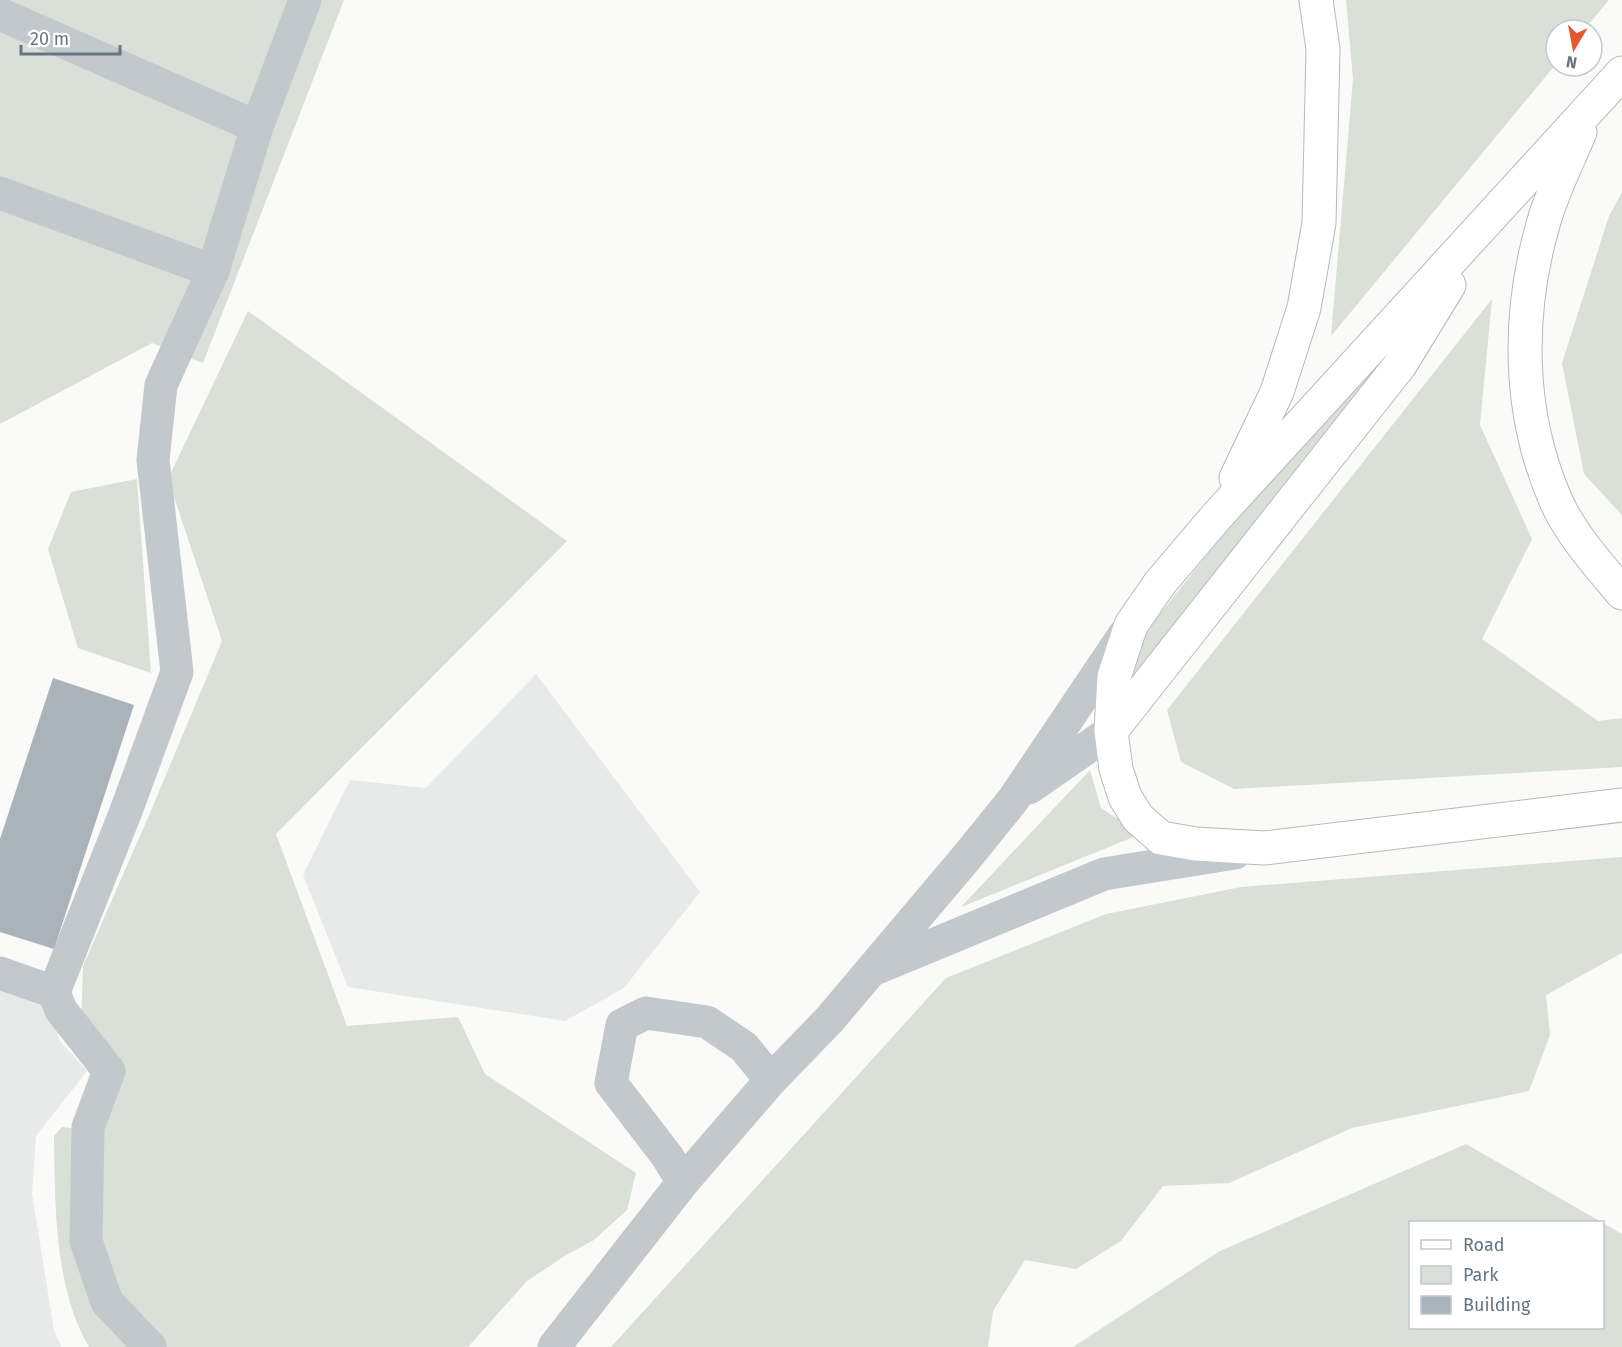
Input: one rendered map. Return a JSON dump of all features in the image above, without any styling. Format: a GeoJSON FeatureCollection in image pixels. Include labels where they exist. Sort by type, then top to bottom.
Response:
{"type":"FeatureCollection","features":[{"type":"Feature","properties":{"kind":"main road"},"geometry":{"type":"LineString","coordinates":[[1217,516],[1277,392],[1304,308],[1319,223],[1323,49],[1316,0]]}},
{"type":"Feature","properties":{"kind":"main road"},"geometry":{"type":"LineString","coordinates":[[1622,73],[1587,114],[1217,516],[1161,583],[1131,625],[1114,677],[1111,731],[1116,769],[1125,797],[1138,818],[1161,837],[1196,844],[1264,848],[1622,805]]}},
{"type":"Feature","properties":{"kind":"main road"},"geometry":{"type":"LineString","coordinates":[[1587,114],[1544,220],[1528,293],[1524,367],[1532,432],[1557,502],[1592,556],[1622,593]]}},
{"type":"Feature","properties":{"kind":"main road"},"geometry":{"type":"LineString","coordinates":[[1111,731],[1400,365],[1490,219]]}},
{"type":"Feature","properties":{"kind":"street"},"geometry":{"type":"LineString","coordinates":[[150,1347],[107,1302],[86,1241],[88,1127],[109,1071],[61,1010],[54,992],[126,811],[177,672],[153,460],[161,386],[213,271],[257,127],[305,0]]}},
{"type":"Feature","properties":{"kind":"street"},"geometry":{"type":"LineString","coordinates":[[0,14],[257,127]]}},
{"type":"Feature","properties":{"kind":"street"},"geometry":{"type":"LineString","coordinates":[[0,194],[213,271]]}},
{"type":"Feature","properties":{"kind":"street"},"geometry":{"type":"LineString","coordinates":[[554,1347],[683,1182],[771,1080],[873,970],[1013,800],[1131,625]]}},
{"type":"Feature","properties":{"kind":"street"},"geometry":{"type":"LineString","coordinates":[[1013,800],[1111,731]]}},
{"type":"Feature","properties":{"kind":"street"},"geometry":{"type":"LineString","coordinates":[[873,970],[1104,874],[1264,848]]}},
{"type":"Feature","properties":{"kind":"street"},"geometry":{"type":"LineString","coordinates":[[0,973],[54,992]]}},
{"type":"Feature","properties":{"kind":"street"},"geometry":{"type":"LineString","coordinates":[[683,1182],[667,1156],[611,1083],[622,1025],[646,1013],[708,1022],[744,1047],[771,1080]]}},
{"type":"Feature","properties":{"kind":"shaded area"},"geometry":{"type":"Polygon","coordinates":[[[536,674],[700,892],[624,988],[565,1021],[348,987],[303,875],[350,780],[426,788],[536,674]]]}},
{"type":"Feature","properties":{"kind":"shaded area"},"geometry":{"type":"Polygon","coordinates":[[[0,960],[48,977],[59,1040],[87,1071],[36,1136],[32,1194],[54,1330],[61,1347],[0,1347],[0,960]]]}},
{"type":"Feature","properties":{"kind":"green space"},"geometry":{"type":"Polygon","coordinates":[[[0,0],[344,0],[203,363],[152,343],[0,424],[0,0]]]}},
{"type":"Feature","properties":{"kind":"green space"},"geometry":{"type":"Polygon","coordinates":[[[1346,0],[1609,0],[1594,18],[1544,18],[1544,78],[1331,336],[1353,79],[1346,0]]]}},
{"type":"Feature","properties":{"kind":"green space"},"geometry":{"type":"Polygon","coordinates":[[[1622,192],[1622,515],[1584,474],[1562,363],[1609,216],[1622,192]]]}},
{"type":"Feature","properties":{"kind":"green space"},"geometry":{"type":"Polygon","coordinates":[[[1492,299],[1480,425],[1532,539],[1482,639],[1598,721],[1622,718],[1622,767],[1234,789],[1181,762],[1167,710],[1492,299]]]}},
{"type":"Feature","properties":{"kind":"green space"},"geometry":{"type":"Polygon","coordinates":[[[248,311],[567,541],[276,834],[347,1026],[458,1017],[485,1074],[636,1173],[627,1210],[594,1240],[566,1255],[527,1281],[468,1347],[162,1347],[109,1291],[101,1227],[101,1119],[81,1025],[83,966],[222,641],[168,479],[248,311]]]}},
{"type":"Feature","properties":{"kind":"green space"},"geometry":{"type":"Polygon","coordinates":[[[1420,317],[1134,675],[1135,645],[1292,448],[1420,317]]]}},
{"type":"Feature","properties":{"kind":"green space"},"geometry":{"type":"Polygon","coordinates":[[[137,479],[151,673],[78,648],[48,549],[71,492],[137,479]]]}},
{"type":"Feature","properties":{"kind":"green space"},"geometry":{"type":"Polygon","coordinates":[[[1090,770],[1101,808],[1141,834],[961,907],[1090,770]]]}},
{"type":"Feature","properties":{"kind":"green space"},"geometry":{"type":"Polygon","coordinates":[[[1622,857],[1622,953],[1546,995],[1550,1035],[1529,1091],[1352,1128],[1229,1183],[1163,1186],[1121,1241],[1076,1269],[1025,1260],[993,1311],[988,1347],[611,1347],[946,978],[1106,914],[1241,887],[1622,857]]]}},
{"type":"Feature","properties":{"kind":"green space"},"geometry":{"type":"Polygon","coordinates":[[[62,1127],[79,1129],[79,1187],[138,1347],[89,1347],[77,1324],[63,1272],[56,1217],[54,1136],[62,1127]]]}},
{"type":"Feature","properties":{"kind":"green space"},"geometry":{"type":"Polygon","coordinates":[[[1466,1144],[1599,1221],[1409,1221],[1409,1329],[1604,1329],[1604,1223],[1622,1234],[1622,1347],[1073,1347],[1220,1251],[1466,1144]]]}},
{"type":"Feature","properties":{"kind":"building"},"geometry":{"type":"Polygon","coordinates":[[[53,678],[134,705],[54,949],[0,932],[0,839],[53,678]]]}}]}
